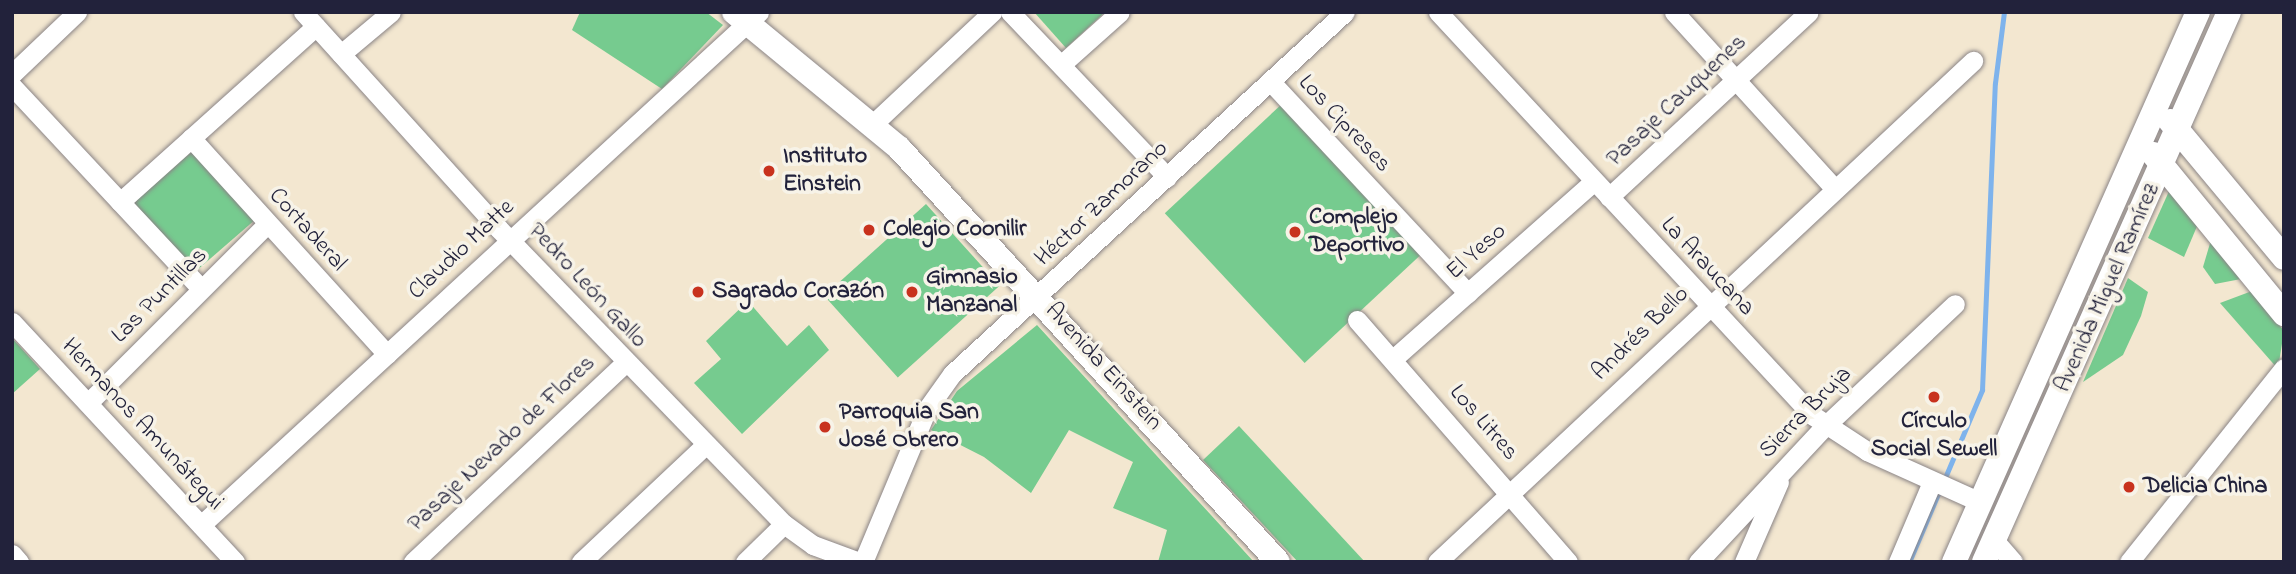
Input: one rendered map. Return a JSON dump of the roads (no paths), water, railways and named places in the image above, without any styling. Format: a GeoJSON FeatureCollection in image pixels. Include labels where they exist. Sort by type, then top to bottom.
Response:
{"type":"FeatureCollection","features":[{"type":"Feature","properties":{"kind":"main road","name":"Avenida Miguel Ramírez"},"geometry":{"type":"LineString","coordinates":[[1954,562],[2158,108],[2198,12]]}},
{"type":"Feature","properties":{"kind":"main road","name":"Avenida Miguel Ramírez"},"geometry":{"type":"LineString","coordinates":[[1989,551],[2229,12]]}},
{"type":"Feature","properties":{"kind":"main road","name":"Avenida Einstein"},"geometry":{"type":"LineString","coordinates":[[747,16],[874,123],[1038,295],[1278,562]]}},
{"type":"Feature","properties":{"kind":"main road"},"geometry":{"type":"LineString","coordinates":[[2158,108],[2284,258]]}},
{"type":"Feature","properties":{"kind":"main road"},"geometry":{"type":"LineString","coordinates":[[2143,140],[2162,167],[2284,314]]}},
{"type":"Feature","properties":{"kind":"street"},"geometry":{"type":"LineString","coordinates":[[78,12],[13,74],[120,202],[201,289]]}},
{"type":"Feature","properties":{"kind":"street"},"geometry":{"type":"LineString","coordinates":[[341,54],[391,12]]}},
{"type":"Feature","properties":{"kind":"street"},"geometry":{"type":"LineString","coordinates":[[874,123],[992,12]]}},
{"type":"Feature","properties":{"kind":"street"},"geometry":{"type":"LineString","coordinates":[[1010,12],[1063,63],[1167,177]]}},
{"type":"Feature","properties":{"kind":"street"},"geometry":{"type":"LineString","coordinates":[[1063,63],[1120,12]]}},
{"type":"Feature","properties":{"kind":"street","name":"Héctor Zamorano"},"geometry":{"type":"LineString","coordinates":[[861,562],[939,390],[1345,12]]}},
{"type":"Feature","properties":{"kind":"street","name":"La Araucana"},"geometry":{"type":"LineString","coordinates":[[1438,12],[1708,304],[1825,426],[1932,482],[1980,502]]}},
{"type":"Feature","properties":{"kind":"street"},"geometry":{"type":"LineString","coordinates":[[1674,12],[1834,188]]}},
{"type":"Feature","properties":{"kind":"street","name":"Pasaje Cauquenes"},"geometry":{"type":"LineString","coordinates":[[1609,197],[1809,12]]}},
{"type":"Feature","properties":{"kind":"street","name":"Claudio Matte"},"geometry":{"type":"LineString","coordinates":[[201,525],[510,240],[747,16]]}},
{"type":"Feature","properties":{"kind":"street"},"geometry":{"type":"LineString","coordinates":[[120,202],[191,138],[309,19]]}},
{"type":"Feature","properties":{"kind":"street","name":"Pedro León Gallo"},"geometry":{"type":"LineString","coordinates":[[309,19],[625,363],[784,524],[813,545],[861,562]]}},
{"type":"Feature","properties":{"kind":"street","name":"Andrés Bello"},"geometry":{"type":"LineString","coordinates":[[1437,562],[1708,304],[1973,61]]}},
{"type":"Feature","properties":{"kind":"street","name":"Los Cipreses"},"geometry":{"type":"LineString","coordinates":[[1270,81],[1468,293]]}},
{"type":"Feature","properties":{"kind":"street","name":"Cortaderal"},"geometry":{"type":"LineString","coordinates":[[191,138],[387,354]]}},
{"type":"Feature","properties":{"kind":"street","name":"El Yeso"},"geometry":{"type":"LineString","coordinates":[[1393,359],[1594,181]]}},
{"type":"Feature","properties":{"kind":"street","name":"Las Puntillas"},"geometry":{"type":"LineString","coordinates":[[88,403],[267,224]]}},
{"type":"Feature","properties":{"kind":"street","name":"Sierra Bruja"},"geometry":{"type":"LineString","coordinates":[[1698,562],[1825,426],[1955,304]]}},
{"type":"Feature","properties":{"kind":"street","name":"Los Litres"},"geometry":{"type":"LineString","coordinates":[[1357,320],[1568,562]]}},
{"type":"Feature","properties":{"kind":"street","name":"Hermanos Amunátegui"},"geometry":{"type":"LineString","coordinates":[[12,322],[235,562]]}},
{"type":"Feature","properties":{"kind":"street","name":"Pasaje Nevado de Flores"},"geometry":{"type":"LineString","coordinates":[[413,562],[625,363]]}},
{"type":"Feature","properties":{"kind":"street"},"geometry":{"type":"LineString","coordinates":[[2129,562],[2284,368]]}},
{"type":"Feature","properties":{"kind":"street"},"geometry":{"type":"LineString","coordinates":[[581,562],[705,445]]}},
{"type":"Feature","properties":{"kind":"street"},"geometry":{"type":"LineString","coordinates":[[1744,562],[1786,467]]}},
{"type":"Feature","properties":{"kind":"street"},"geometry":{"type":"LineString","coordinates":[[1898,562],[1932,482]]}},
{"type":"Feature","properties":{"kind":"street"},"geometry":{"type":"LineString","coordinates":[[745,562],[784,524]]}},
{"type":"Feature","properties":{"kind":"street"},"geometry":{"type":"LineString","coordinates":[[1989,551],[2013,562]]}},
{"type":"Feature","properties":{"kind":"street"},"geometry":{"type":"LineString","coordinates":[[12,554],[19,562]]}},
{"type":"Feature","properties":{"kind":"waterway"},"geometry":{"type":"LineString","coordinates":[[1944,480],[1982,390],[1995,83],[2004,12]]}},
{"type":"Feature","properties":{"kind":"waterway"},"geometry":{"type":"LineString","coordinates":[[1909,562],[1940,489]]}},
{"type":"Feature","properties":{"kind":"place","name":"Instituto Einstein"},"geometry":{"type":"Point","coordinates":[769,171]}},
{"type":"Feature","properties":{"kind":"place","name":"Colegio Coonilir"},"geometry":{"type":"Point","coordinates":[869,230]}},
{"type":"Feature","properties":{"kind":"place","name":"Complejo Deportivo"},"geometry":{"type":"Point","coordinates":[1295,232]}},
{"type":"Feature","properties":{"kind":"place","name":"Sagrado Corazón"},"geometry":{"type":"Point","coordinates":[698,292]}},
{"type":"Feature","properties":{"kind":"place","name":"Gimnasio Manzanal"},"geometry":{"type":"Point","coordinates":[912,292]}},
{"type":"Feature","properties":{"kind":"place","name":"Círculo Social Sewell"},"geometry":{"type":"Point","coordinates":[1934,397]}},
{"type":"Feature","properties":{"kind":"place","name":"Parroquia San José Obrero"},"geometry":{"type":"Point","coordinates":[825,427]}},
{"type":"Feature","properties":{"kind":"place","name":"Delicia China"},"geometry":{"type":"Point","coordinates":[2129,487]}}]}
